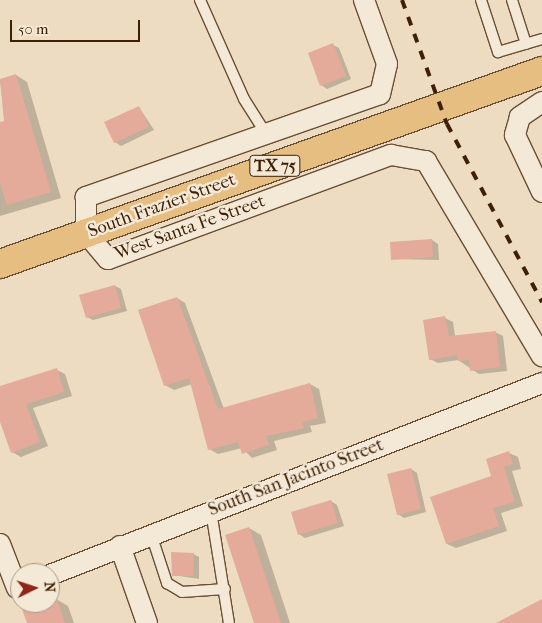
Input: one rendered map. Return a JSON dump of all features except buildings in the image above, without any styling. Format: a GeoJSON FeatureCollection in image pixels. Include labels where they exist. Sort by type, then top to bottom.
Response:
{"type":"FeatureCollection","features":[{"type":"Feature","properties":{"kind":"main road","name":"South Frazier Street"},"geometry":{"type":"LineString","coordinates":[[0,264],[542,71]]}},
{"type":"Feature","properties":{"kind":"street"},"geometry":{"type":"LineString","coordinates":[[86,233],[86,197],[380,94],[387,64],[364,0]]}},
{"type":"Feature","properties":{"kind":"street"},"geometry":{"type":"LineString","coordinates":[[542,102],[520,117],[515,135],[542,192]]}},
{"type":"Feature","properties":{"kind":"street","name":"West Santa Fe Street"},"geometry":{"type":"LineString","coordinates":[[86,233],[108,259],[391,155],[426,161],[542,356]]}},
{"type":"Feature","properties":{"kind":"street","name":"South San Jacinto Street"},"geometry":{"type":"LineString","coordinates":[[60,571],[542,383]]}},
{"type":"Feature","properties":{"kind":"street"},"geometry":{"type":"LineString","coordinates":[[0,544],[10,582]]}},
{"type":"Feature","properties":{"kind":"street"},"geometry":{"type":"LineString","coordinates":[[120,546],[147,623]]}},
{"type":"Feature","properties":{"kind":"lane"},"geometry":{"type":"LineString","coordinates":[[200,0],[244,99],[266,134]]}},
{"type":"Feature","properties":{"kind":"lane"},"geometry":{"type":"LineString","coordinates":[[481,0],[498,52],[542,39]]}},
{"type":"Feature","properties":{"kind":"lane"},"geometry":{"type":"LineString","coordinates":[[512,0],[526,44]]}},
{"type":"Feature","properties":{"kind":"lane"},"geometry":{"type":"LineString","coordinates":[[211,511],[229,623]]}},
{"type":"Feature","properties":{"kind":"lane"},"geometry":{"type":"LineString","coordinates":[[151,534],[167,583],[182,592],[225,589]]}},
{"type":"Feature","properties":{"kind":"railway"},"geometry":{"type":"LineString","coordinates":[[402,0],[447,124],[542,302]]}}]}
